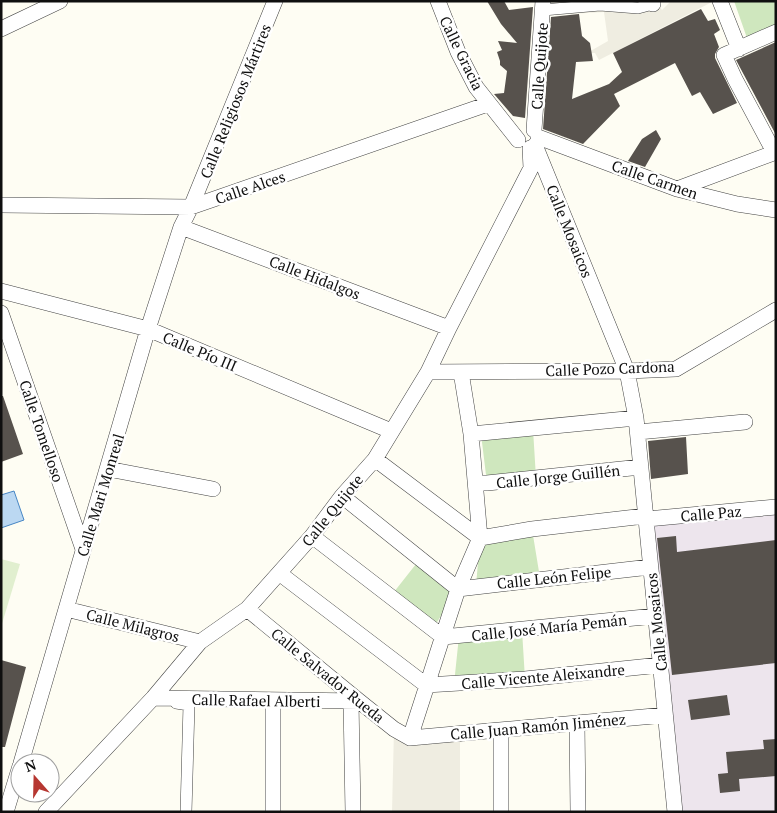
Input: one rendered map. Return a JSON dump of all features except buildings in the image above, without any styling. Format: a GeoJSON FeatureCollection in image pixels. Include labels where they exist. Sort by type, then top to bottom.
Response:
{"type":"FeatureCollection","features":[{"type":"Feature","properties":{"kind":"street"},"geometry":{"type":"LineString","coordinates":[[1,29],[60,1]]}},
{"type":"Feature","properties":{"kind":"street","name":"Calle Religiosos Mártires"},"geometry":{"type":"LineString","coordinates":[[181,227],[191,207],[275,1]]}},
{"type":"Feature","properties":{"kind":"street","name":"Calle Gracia"},"geometry":{"type":"LineString","coordinates":[[438,1],[458,52],[476,87],[488,104],[530,138]]}},
{"type":"Feature","properties":{"kind":"street"},"geometry":{"type":"LineString","coordinates":[[720,1],[739,49]]}},
{"type":"Feature","properties":{"kind":"street"},"geometry":{"type":"LineString","coordinates":[[543,5],[600,5],[638,8],[653,2]]}},
{"type":"Feature","properties":{"kind":"street","name":"Calle Quijote"},"geometry":{"type":"LineString","coordinates":[[46,812],[153,698],[200,642],[247,610],[312,536],[342,496],[375,459],[428,372],[448,328],[531,168],[530,138],[543,5]]}},
{"type":"Feature","properties":{"kind":"street"},"geometry":{"type":"LineString","coordinates":[[677,189],[775,152],[735,80],[724,55],[776,32]]}},
{"type":"Feature","properties":{"kind":"street","name":"Calle Alces"},"geometry":{"type":"LineString","coordinates":[[1,205],[191,207],[488,104]]}},
{"type":"Feature","properties":{"kind":"street","name":"Calle Carmen"},"geometry":{"type":"LineString","coordinates":[[530,138],[677,189],[737,204],[776,210]]}},
{"type":"Feature","properties":{"kind":"street","name":"Calle Mosaicos"},"geometry":{"type":"LineString","coordinates":[[530,138],[627,371],[637,425],[674,812]]}},
{"type":"Feature","properties":{"kind":"street","name":"Calle Hidalgos"},"geometry":{"type":"LineString","coordinates":[[181,227],[448,328]]}},
{"type":"Feature","properties":{"kind":"street","name":"Calle Mari Monreal"},"geometry":{"type":"LineString","coordinates":[[23,753],[148,329],[181,227]]}},
{"type":"Feature","properties":{"kind":"street","name":"Calle Pío III"},"geometry":{"type":"LineString","coordinates":[[1,291],[148,329],[391,431]]}},
{"type":"Feature","properties":{"kind":"street","name":"Calle Pozo Cardona"},"geometry":{"type":"LineString","coordinates":[[428,372],[627,371],[676,368],[776,310]]}},
{"type":"Feature","properties":{"kind":"street","name":"Calle Tomelloso"},"geometry":{"type":"LineString","coordinates":[[1,313],[83,549]]}},
{"type":"Feature","properties":{"kind":"street"},"geometry":{"type":"LineString","coordinates":[[410,738],[458,588],[480,538],[471,434],[461,372]]}},
{"type":"Feature","properties":{"kind":"street"},"geometry":{"type":"LineString","coordinates":[[471,434],[637,425],[745,422]]}},
{"type":"Feature","properties":{"kind":"street"},"geometry":{"type":"LineString","coordinates":[[375,459],[480,538]]}},
{"type":"Feature","properties":{"kind":"street","name":"Calle Jorge Guillén"},"geometry":{"type":"LineString","coordinates":[[476,483],[641,467]]}},
{"type":"Feature","properties":{"kind":"street"},"geometry":{"type":"LineString","coordinates":[[108,469],[213,489]]}},
{"type":"Feature","properties":{"kind":"street"},"geometry":{"type":"LineString","coordinates":[[342,496],[458,588]]}},
{"type":"Feature","properties":{"kind":"street","name":"Calle Paz"},"geometry":{"type":"LineString","coordinates":[[480,538],[532,529],[776,507]]}},
{"type":"Feature","properties":{"kind":"street"},"geometry":{"type":"LineString","coordinates":[[312,536],[443,637]]}},
{"type":"Feature","properties":{"kind":"street","name":"Calle León Felipe"},"geometry":{"type":"LineString","coordinates":[[458,588],[650,567]]}},
{"type":"Feature","properties":{"kind":"street"},"geometry":{"type":"LineString","coordinates":[[280,573],[426,685]]}},
{"type":"Feature","properties":{"kind":"street","name":"Calle Milagros"},"geometry":{"type":"LineString","coordinates":[[66,609],[200,642]]}},
{"type":"Feature","properties":{"kind":"street","name":"Calle Salvador Rueda"},"geometry":{"type":"LineString","coordinates":[[247,610],[355,701],[410,738]]}},
{"type":"Feature","properties":{"kind":"street","name":"Calle José María Pemán"},"geometry":{"type":"LineString","coordinates":[[443,637],[655,616]]}},
{"type":"Feature","properties":{"kind":"street","name":"Calle Vicente Aleixandre"},"geometry":{"type":"LineString","coordinates":[[426,685],[525,679],[660,665]]}},
{"type":"Feature","properties":{"kind":"street"},"geometry":{"type":"LineString","coordinates":[[153,698],[189,705],[186,812]]}},
{"type":"Feature","properties":{"kind":"street","name":"Calle Rafael Alberti"},"geometry":{"type":"LineString","coordinates":[[153,698],[355,701]]}},
{"type":"Feature","properties":{"kind":"street"},"geometry":{"type":"LineString","coordinates":[[273,700],[273,812]]}},
{"type":"Feature","properties":{"kind":"street"},"geometry":{"type":"LineString","coordinates":[[353,812],[355,701]]}},
{"type":"Feature","properties":{"kind":"street","name":"Calle Juan Ramón Jiménez"},"geometry":{"type":"LineString","coordinates":[[410,738],[665,715]]}},
{"type":"Feature","properties":{"kind":"street"},"geometry":{"type":"LineString","coordinates":[[577,723],[578,812]]}},
{"type":"Feature","properties":{"kind":"street"},"geometry":{"type":"LineString","coordinates":[[501,730],[501,812]]}},
{"type":"Feature","properties":{"kind":"street","name":"Calle Mari Monreal"},"geometry":{"type":"LineString","coordinates":[[6,812],[10,798]]}},
{"type":"Feature","properties":{"kind":"shaded area"},"geometry":{"type":"Polygon","coordinates":[[[551,1],[565,1],[566,6],[584,1],[647,1],[659,5],[662,10],[671,1],[712,2],[599,60],[595,53],[587,53],[608,41],[604,12],[550,15],[551,1]]]}},
{"type":"Feature","properties":{"kind":"shaded area"},"geometry":{"type":"Polygon","coordinates":[[[776,507],[776,812],[675,812],[647,519],[776,507]]]}},
{"type":"Feature","properties":{"kind":"shaded area"},"geometry":{"type":"Polygon","coordinates":[[[394,729],[460,733],[460,812],[392,812],[394,729]]]}},
{"type":"Feature","properties":{"kind":"green space"},"geometry":{"type":"Polygon","coordinates":[[[734,1],[776,1],[776,25],[747,38],[734,1]]]}},
{"type":"Feature","properties":{"kind":"green space"},"geometry":{"type":"Polygon","coordinates":[[[533,429],[536,478],[487,483],[481,434],[533,429]]]}},
{"type":"Feature","properties":{"kind":"green space"},"geometry":{"type":"Polygon","coordinates":[[[532,529],[540,578],[476,586],[480,538],[532,529]]]}},
{"type":"Feature","properties":{"kind":"green space"},"geometry":{"type":"Polygon","coordinates":[[[1,559],[20,564],[1,627],[1,559]]]}},
{"type":"Feature","properties":{"kind":"green space"},"geometry":{"type":"Polygon","coordinates":[[[420,559],[458,589],[432,630],[390,597],[420,559]]]}},
{"type":"Feature","properties":{"kind":"green space"},"geometry":{"type":"Polygon","coordinates":[[[522,630],[525,679],[454,684],[459,636],[522,630]]]}},
{"type":"Feature","properties":{"kind":"water"},"geometry":{"type":"Polygon","coordinates":[[[14,491],[24,520],[1,528],[1,495],[14,491]]]}}]}
